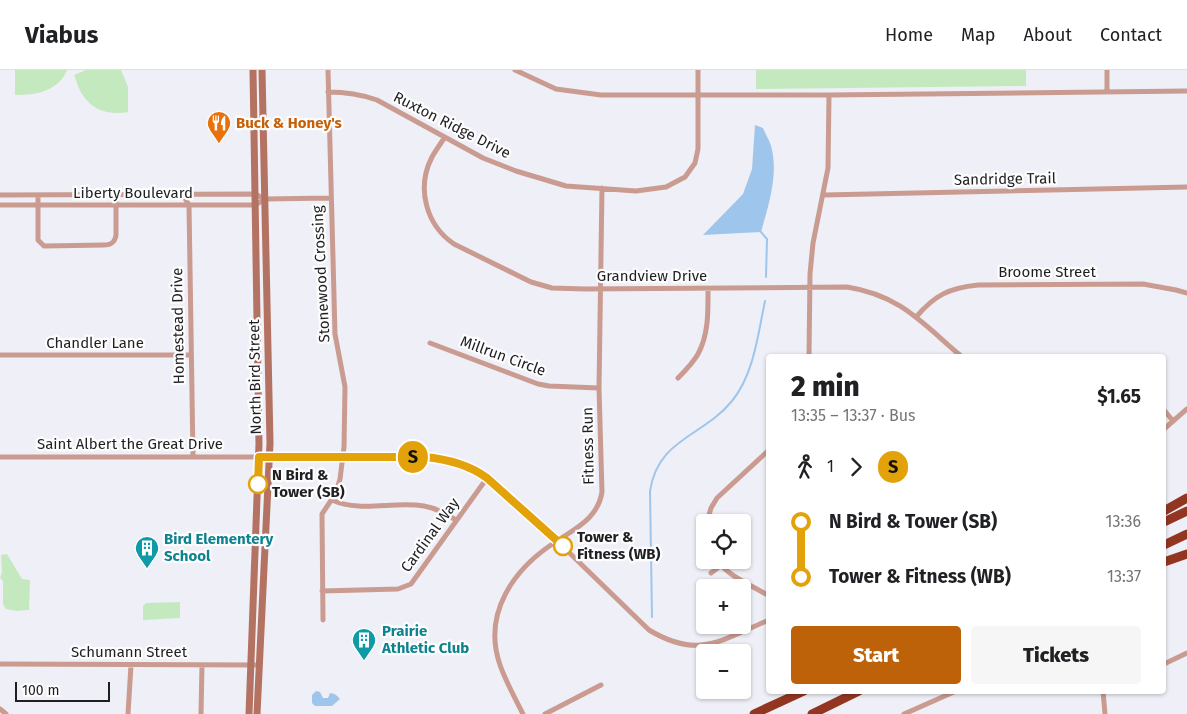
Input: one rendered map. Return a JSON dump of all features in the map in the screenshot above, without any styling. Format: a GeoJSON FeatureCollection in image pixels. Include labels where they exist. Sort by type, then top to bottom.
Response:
{"type":"FeatureCollection","features":[{"type":"Feature","properties":{"kind":"highway"},"geometry":{"type":"LineString","coordinates":[[1166,510],[1187,498]]}},
{"type":"Feature","properties":{"kind":"highway"},"geometry":{"type":"LineString","coordinates":[[1166,521],[1187,511]]}},
{"type":"Feature","properties":{"kind":"highway"},"geometry":{"type":"LineString","coordinates":[[1166,544],[1187,534]]}},
{"type":"Feature","properties":{"kind":"highway"},"geometry":{"type":"LineString","coordinates":[[1166,561],[1187,554]]}},
{"type":"Feature","properties":{"kind":"highway"},"geometry":{"type":"LineString","coordinates":[[754,714],[797,694]]}},
{"type":"Feature","properties":{"kind":"highway"},"geometry":{"type":"LineString","coordinates":[[812,714],[853,694]]}},
{"type":"Feature","properties":{"kind":"street","name":"North Bird Street"},"geometry":{"type":"LineString","coordinates":[[249,714],[259,457],[253,70]]}},
{"type":"Feature","properties":{"kind":"street","name":"North Bird Street"},"geometry":{"type":"LineString","coordinates":[[256,714],[269,457],[262,70]]}},
{"type":"Feature","properties":{"kind":"street","name":"Stonewood Crossing"},"geometry":{"type":"LineString","coordinates":[[323,620],[322,514],[332,500],[340,479],[343,456],[345,387],[335,334],[328,70]]}},
{"type":"Feature","properties":{"kind":"street"},"geometry":{"type":"LineString","coordinates":[[515,70],[556,89],[600,95],[1187,92]]}},
{"type":"Feature","properties":{"kind":"street","name":"Ruxton Ridge Drive"},"geometry":{"type":"LineString","coordinates":[[328,92],[348,92],[377,100],[483,158],[516,171],[566,186],[636,191],[666,188],[686,177],[695,163],[698,148],[698,70]]}},
{"type":"Feature","properties":{"kind":"street"},"geometry":{"type":"LineString","coordinates":[[1107,92],[1108,70]]}},
{"type":"Feature","properties":{"kind":"street"},"geometry":{"type":"LineString","coordinates":[[809,354],[813,243],[828,168],[829,95]]}},
{"type":"Feature","properties":{"kind":"street","name":"Grandview Drive"},"geometry":{"type":"LineString","coordinates":[[445,137],[432,158],[425,180],[425,201],[430,219],[443,237],[454,244],[531,282],[552,288],[848,287],[862,289],[892,300],[916,317],[959,354]]}},
{"type":"Feature","properties":{"kind":"street","name":"Sandridge Trail"},"geometry":{"type":"LineString","coordinates":[[824,195],[1187,187]]}},
{"type":"Feature","properties":{"kind":"street","name":"Fitness Run"},"geometry":{"type":"LineString","coordinates":[[523,714],[500,664],[495,628],[498,613],[513,580],[546,548],[590,518],[596,510],[601,497],[602,469],[599,388],[602,188]]}},
{"type":"Feature","properties":{"kind":"street","name":"Liberty Boulevard"},"geometry":{"type":"LineString","coordinates":[[0,195],[255,194],[265,199],[330,198]]}},
{"type":"Feature","properties":{"kind":"street"},"geometry":{"type":"LineString","coordinates":[[38,195],[38,240],[44,246],[112,244],[116,234],[116,195]]}},
{"type":"Feature","properties":{"kind":"street","name":"Homestead Drive"},"geometry":{"type":"LineString","coordinates":[[184,195],[189,206],[193,457]]}},
{"type":"Feature","properties":{"kind":"street"},"geometry":{"type":"LineString","coordinates":[[255,205],[265,199]]}},
{"type":"Feature","properties":{"kind":"street","name":"Liberty Boulevard"},"geometry":{"type":"LineString","coordinates":[[0,205],[255,205]]}},
{"type":"Feature","properties":{"kind":"street","name":"Broome Street"},"geometry":{"type":"LineString","coordinates":[[916,317],[930,302],[941,294],[955,288],[978,285],[1143,284],[1187,293]]}},
{"type":"Feature","properties":{"kind":"street"},"geometry":{"type":"LineString","coordinates":[[678,378],[698,355],[703,343],[708,317],[708,288]]}},
{"type":"Feature","properties":{"kind":"street","name":"Millrun Circle"},"geometry":{"type":"LineString","coordinates":[[430,343],[538,384],[599,388]]}},
{"type":"Feature","properties":{"kind":"street","name":"Chandler Lane"},"geometry":{"type":"LineString","coordinates":[[0,355],[191,355]]}},
{"type":"Feature","properties":{"kind":"street"},"geometry":{"type":"LineString","coordinates":[[1166,427],[1187,409]]}},
{"type":"Feature","properties":{"kind":"street"},"geometry":{"type":"LineString","coordinates":[[1166,412],[1173,421]]}},
{"type":"Feature","properties":{"kind":"street"},"geometry":{"type":"LineString","coordinates":[[709,514],[717,498],[766,453]]}},
{"type":"Feature","properties":{"kind":"street","name":"Saint Albert the Great Drive"},"geometry":{"type":"LineString","coordinates":[[0,457],[343,456],[437,458],[462,464],[487,478],[557,541],[649,630],[660,637],[676,643],[701,646],[712,644],[766,621]]}},
{"type":"Feature","properties":{"kind":"street","name":"Cardinal Way"},"geometry":{"type":"LineString","coordinates":[[322,590],[398,589],[411,584],[487,478]]}},
{"type":"Feature","properties":{"kind":"street"},"geometry":{"type":"LineString","coordinates":[[332,500],[352,507],[421,506],[441,511],[456,520]]}},
{"type":"Feature","properties":{"kind":"street"},"geometry":{"type":"LineString","coordinates":[[711,573],[716,569]]}},
{"type":"Feature","properties":{"kind":"street"},"geometry":{"type":"LineString","coordinates":[[725,569],[766,594]]}},
{"type":"Feature","properties":{"kind":"street"},"geometry":{"type":"LineString","coordinates":[[1166,663],[1187,654]]}},
{"type":"Feature","properties":{"kind":"street","name":"Schumann Street"},"geometry":{"type":"LineString","coordinates":[[0,664],[258,665]]}},
{"type":"Feature","properties":{"kind":"street"},"geometry":{"type":"LineString","coordinates":[[128,714],[130,665]]}},
{"type":"Feature","properties":{"kind":"street"},"geometry":{"type":"LineString","coordinates":[[201,714],[202,665]]}},
{"type":"Feature","properties":{"kind":"street"},"geometry":{"type":"LineString","coordinates":[[544,714],[602,686]]}},
{"type":"Feature","properties":{"kind":"street"},"geometry":{"type":"LineString","coordinates":[[904,714],[949,694]]}},
{"type":"Feature","properties":{"kind":"street"},"geometry":{"type":"LineString","coordinates":[[1102,694],[1105,714]]}},
{"type":"Feature","properties":{"kind":"street"},"geometry":{"type":"LineString","coordinates":[[0,709],[6,714]]}},
{"type":"Feature","properties":{"kind":"green space"},"geometry":{"type":"Polygon","coordinates":[[[15,70],[67,70],[52,88],[38,93],[15,95],[15,70]]]}},
{"type":"Feature","properties":{"kind":"green space"},"geometry":{"type":"Polygon","coordinates":[[[86,70],[121,70],[128,87],[128,112],[110,113],[88,102],[81,92],[74,75],[86,70]]]}},
{"type":"Feature","properties":{"kind":"green space"},"geometry":{"type":"Polygon","coordinates":[[[756,70],[1026,70],[1026,86],[756,89],[756,70]]]}},
{"type":"Feature","properties":{"kind":"green space"},"geometry":{"type":"Polygon","coordinates":[[[7,554],[22,579],[30,580],[29,610],[17,611],[6,609],[3,604],[3,581],[0,578],[2,572],[1,555],[7,554]]]}},
{"type":"Feature","properties":{"kind":"green space"},"geometry":{"type":"Polygon","coordinates":[[[180,602],[180,618],[143,620],[143,606],[146,603],[180,602]]]}},
{"type":"Feature","properties":{"kind":"water"},"geometry":{"type":"Polygon","coordinates":[[[755,125],[763,128],[771,145],[774,160],[773,181],[761,232],[703,235],[743,194],[752,169],[755,125]]]}},
{"type":"Feature","properties":{"kind":"water"},"geometry":{"type":"Polygon","coordinates":[[[316,691],[320,692],[323,698],[328,698],[330,693],[333,693],[340,699],[332,706],[315,706],[312,703],[312,695],[316,691]]]}},
{"type":"Feature","properties":{"kind":"waterway"},"geometry":{"type":"LineString","coordinates":[[761,232],[767,239],[766,277]]}},
{"type":"Feature","properties":{"kind":"waterway"},"geometry":{"type":"LineString","coordinates":[[652,617],[650,491],[655,473],[662,460],[672,449],[708,423],[732,401],[750,366],[765,301]]}},
{"type":"Feature","properties":{"kind":"bus line","name":"S"},"geometry":{"type":"LineString","coordinates":[[258,484],[259,457],[424,457],[449,460],[479,472],[499,487],[563,546]]}},
{"type":"Feature","properties":{"kind":"place","name":"Buck & Honey's"},"geometry":{"type":"Point","coordinates":[219,144]}},
{"type":"Feature","properties":{"kind":"place","name":"N Bird & Tower (SB)"},"geometry":{"type":"Point","coordinates":[258,484]}},
{"type":"Feature","properties":{"kind":"place","name":"Tower & Fitness (WB)"},"geometry":{"type":"Point","coordinates":[563,546]}},
{"type":"Feature","properties":{"kind":"place","name":"Bird Elementery School"},"geometry":{"type":"Point","coordinates":[147,569]}},
{"type":"Feature","properties":{"kind":"place","name":"Prairie Athletic Club"},"geometry":{"type":"Point","coordinates":[364,661]}}]}
